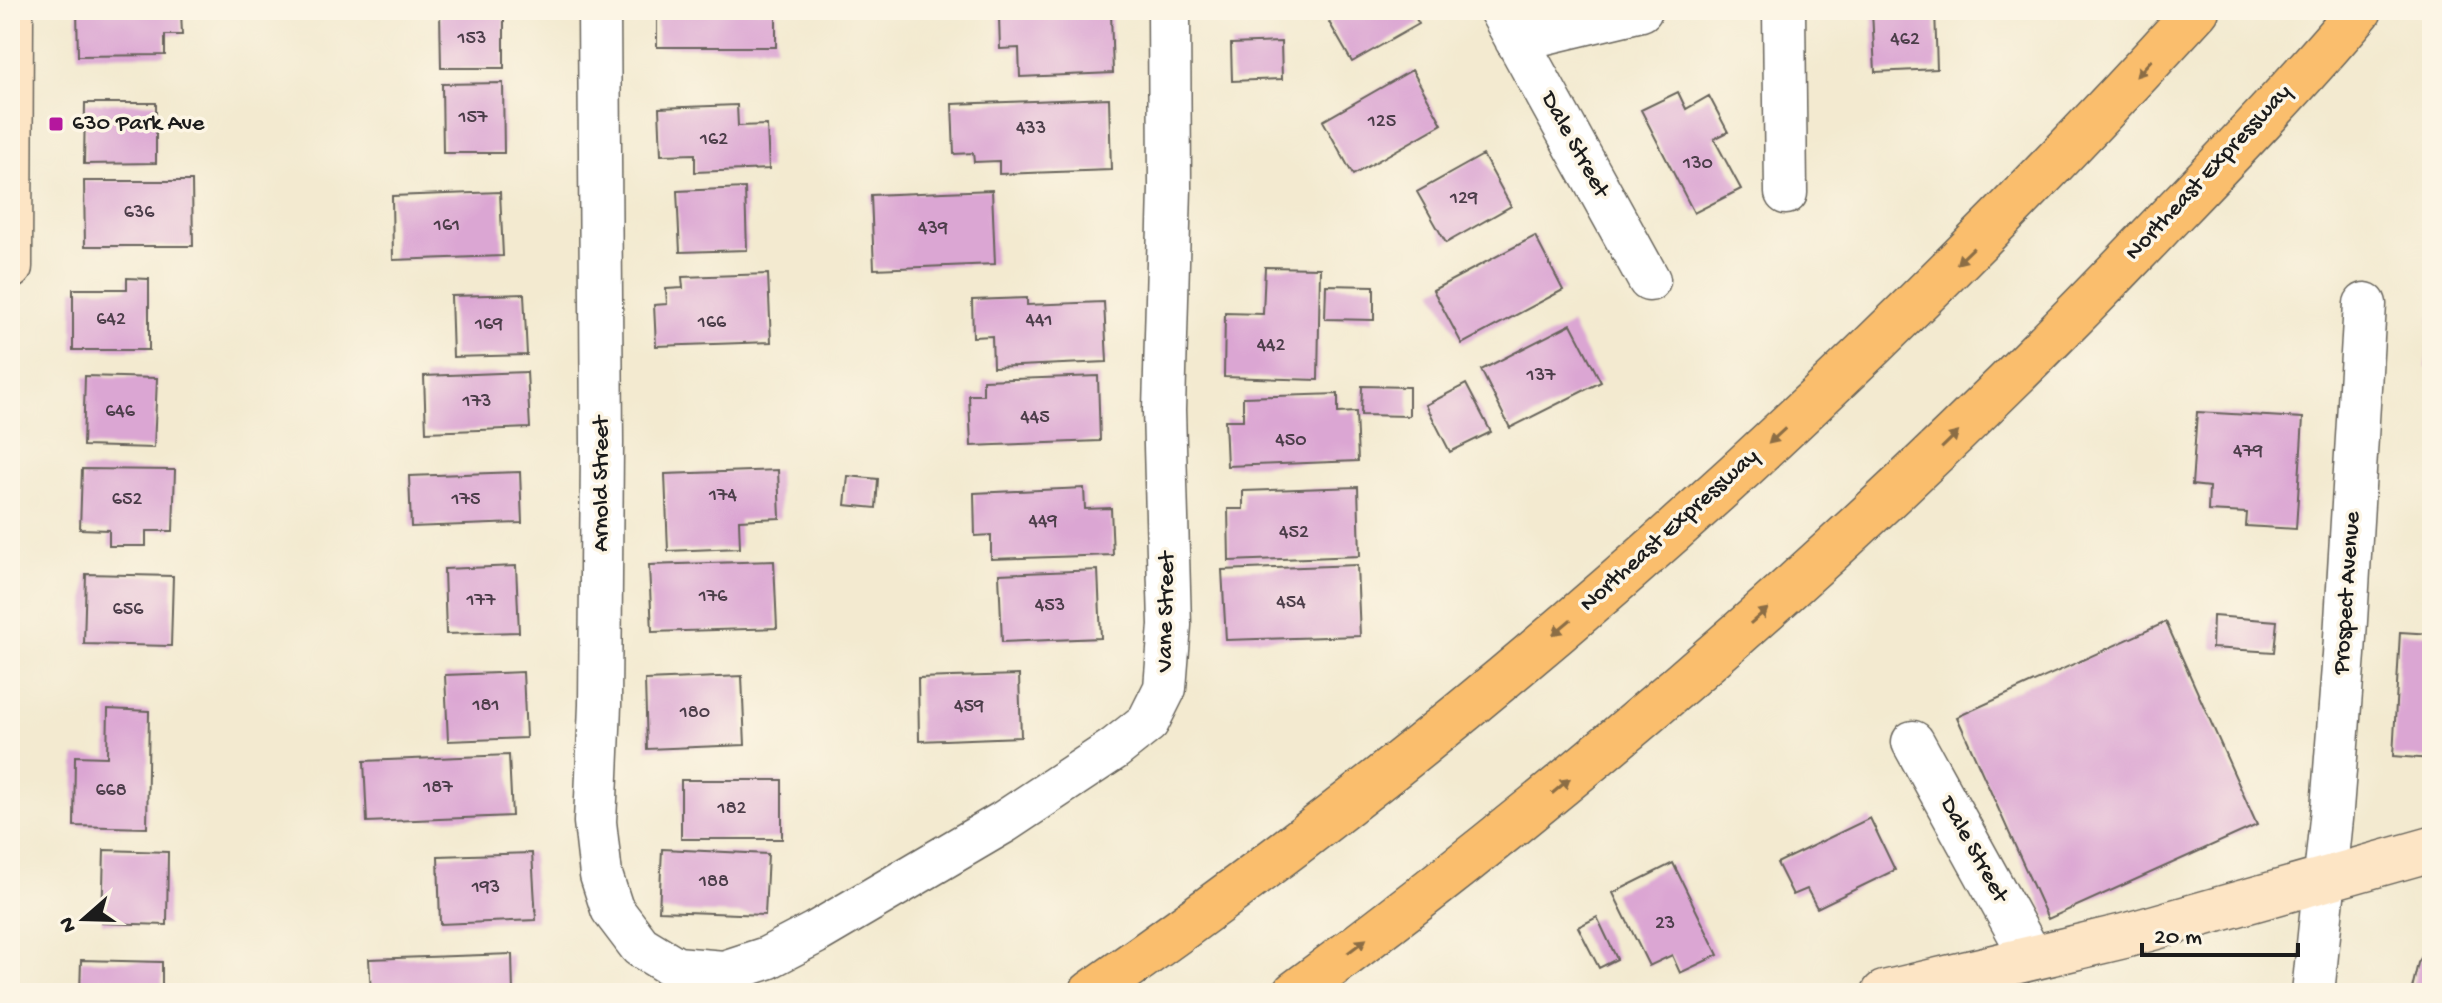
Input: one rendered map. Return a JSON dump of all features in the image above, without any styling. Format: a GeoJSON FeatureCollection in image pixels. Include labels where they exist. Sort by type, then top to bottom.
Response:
{"type":"FeatureCollection","features":[{"type":"Feature","properties":{"kind":"highway","name":"Northeast Expressway"},"geometry":{"type":"LineString","coordinates":[[1091,993],[1263,868],[1415,748],[1562,627],[1706,501],[1847,371],[1984,237],[2197,10]]}},
{"type":"Feature","properties":{"kind":"highway","name":"Northeast Expressway"},"geometry":{"type":"LineString","coordinates":[[1295,993],[1515,825],[1665,699],[1811,570],[1951,440],[2088,303],[2360,10]]}},
{"type":"Feature","properties":{"kind":"main road"},"geometry":{"type":"LineString","coordinates":[[10,267],[11,10]]}},
{"type":"Feature","properties":{"kind":"main road"},"geometry":{"type":"LineString","coordinates":[[1884,993],[2124,936],[2432,849]]}},
{"type":"Feature","properties":{"kind":"street","name":"Arnold Street"},"geometry":{"type":"LineString","coordinates":[[599,10],[602,444],[600,705],[595,822],[601,875],[612,909],[640,946]]}},
{"type":"Feature","properties":{"kind":"street","name":"Vane Street"},"geometry":{"type":"LineString","coordinates":[[640,946],[676,968],[724,972],[767,958],[1004,822],[1114,749],[1148,722],[1165,688],[1170,625],[1164,410],[1170,188],[1169,10]]}},
{"type":"Feature","properties":{"kind":"street"},"geometry":{"type":"LineString","coordinates":[[1508,25],[1641,10]]}},
{"type":"Feature","properties":{"kind":"street"},"geometry":{"type":"LineString","coordinates":[[1784,10],[1786,193]]}},
{"type":"Feature","properties":{"kind":"street","name":"Dale Street"},"geometry":{"type":"LineString","coordinates":[[1508,25],[1649,280]]}},
{"type":"Feature","properties":{"kind":"street","name":"Prospect Avenue"},"geometry":{"type":"LineString","coordinates":[[2313,993],[2349,594],[2365,304]]}},
{"type":"Feature","properties":{"kind":"street","name":"Dale Street"},"geometry":{"type":"LineString","coordinates":[[1913,742],[2032,958]]}},
{"type":"Feature","properties":{"kind":"building"},"geometry":{"type":"Polygon","coordinates":[[[77,10],[181,10],[182,35],[165,35],[165,55],[78,56],[77,10]]]}},
{"type":"Feature","properties":{"kind":"building"},"geometry":{"type":"Polygon","coordinates":[[[440,10],[504,10],[504,68],[441,68],[440,10]]]}},
{"type":"Feature","properties":{"kind":"building"},"geometry":{"type":"Polygon","coordinates":[[[657,10],[776,10],[776,47],[657,47],[657,10]]]}},
{"type":"Feature","properties":{"kind":"building"},"geometry":{"type":"Polygon","coordinates":[[[1350,10],[1411,10],[1419,24],[1352,62],[1329,22],[1350,10]]]}},
{"type":"Feature","properties":{"kind":"building"},"geometry":{"type":"Polygon","coordinates":[[[1872,10],[1935,10],[1937,69],[1875,72],[1872,10]]]}},
{"type":"Feature","properties":{"kind":"building"},"geometry":{"type":"Polygon","coordinates":[[[1111,13],[1113,73],[1020,77],[1019,48],[1000,49],[999,17],[1111,13]]]}},
{"type":"Feature","properties":{"kind":"building"},"geometry":{"type":"Polygon","coordinates":[[[1281,42],[1282,79],[1232,81],[1231,44],[1281,42]]]}},
{"type":"Feature","properties":{"kind":"building"},"geometry":{"type":"Polygon","coordinates":[[[1412,70],[1442,124],[1353,175],[1323,121],[1412,70]]]}},
{"type":"Feature","properties":{"kind":"building"},"geometry":{"type":"Polygon","coordinates":[[[503,83],[504,153],[443,153],[442,84],[503,83]]]}},
{"type":"Feature","properties":{"kind":"building"},"geometry":{"type":"Polygon","coordinates":[[[1678,92],[1686,109],[1709,96],[1728,132],[1714,139],[1741,189],[1694,213],[1641,110],[1678,92]]]}},
{"type":"Feature","properties":{"kind":"building"},"geometry":{"type":"Polygon","coordinates":[[[1109,98],[1111,170],[999,174],[999,161],[974,162],[973,153],[954,154],[952,104],[1109,98]]]}},
{"type":"Feature","properties":{"kind":"building"},"geometry":{"type":"Polygon","coordinates":[[[85,103],[156,103],[156,163],[84,164],[85,103]]]}},
{"type":"Feature","properties":{"kind":"building"},"geometry":{"type":"Polygon","coordinates":[[[737,105],[738,126],[767,125],[769,169],[695,172],[695,154],[661,155],[659,108],[737,105]]]}},
{"type":"Feature","properties":{"kind":"building"},"geometry":{"type":"Polygon","coordinates":[[[1483,155],[1511,206],[1446,243],[1417,192],[1483,155]]]}},
{"type":"Feature","properties":{"kind":"building"},"geometry":{"type":"Polygon","coordinates":[[[84,181],[192,181],[193,246],[85,246],[84,181]]]}},
{"type":"Feature","properties":{"kind":"building"},"geometry":{"type":"Polygon","coordinates":[[[745,188],[747,250],[680,252],[677,191],[745,188]]]}},
{"type":"Feature","properties":{"kind":"building"},"geometry":{"type":"Polygon","coordinates":[[[992,190],[995,264],[874,269],[871,195],[992,190]]]}},
{"type":"Feature","properties":{"kind":"building"},"geometry":{"type":"Polygon","coordinates":[[[500,192],[503,256],[393,260],[392,196],[500,192]]]}},
{"type":"Feature","properties":{"kind":"building"},"geometry":{"type":"Polygon","coordinates":[[[1535,236],[1563,290],[1462,344],[1433,290],[1535,236]]]}},
{"type":"Feature","properties":{"kind":"building"},"geometry":{"type":"Polygon","coordinates":[[[1265,267],[1320,268],[1318,380],[1224,377],[1225,313],[1263,314],[1265,267]]]}},
{"type":"Feature","properties":{"kind":"building"},"geometry":{"type":"Polygon","coordinates":[[[768,274],[771,342],[656,346],[654,305],[667,304],[666,289],[683,288],[682,277],[768,274]]]}},
{"type":"Feature","properties":{"kind":"building"},"geometry":{"type":"Polygon","coordinates":[[[127,278],[149,279],[149,350],[73,350],[73,289],[127,289],[127,278]]]}},
{"type":"Feature","properties":{"kind":"building"},"geometry":{"type":"Polygon","coordinates":[[[1326,285],[1374,286],[1374,320],[1325,319],[1326,285]]]}},
{"type":"Feature","properties":{"kind":"building"},"geometry":{"type":"Polygon","coordinates":[[[524,294],[527,355],[453,357],[451,296],[524,294]]]}},
{"type":"Feature","properties":{"kind":"building"},"geometry":{"type":"Polygon","coordinates":[[[1027,298],[1027,305],[1104,302],[1107,362],[993,367],[992,336],[973,337],[972,300],[1027,298]]]}},
{"type":"Feature","properties":{"kind":"building"},"geometry":{"type":"Polygon","coordinates":[[[2430,318],[2432,368],[2426,368],[2430,318]]]}},
{"type":"Feature","properties":{"kind":"building"},"geometry":{"type":"Polygon","coordinates":[[[1571,324],[1601,382],[1510,428],[1481,370],[1571,324]]]}},
{"type":"Feature","properties":{"kind":"building"},"geometry":{"type":"Polygon","coordinates":[[[527,372],[530,428],[426,432],[424,376],[527,372]]]}},
{"type":"Feature","properties":{"kind":"building"},"geometry":{"type":"Polygon","coordinates":[[[85,376],[157,378],[154,448],[83,446],[85,376]]]}},
{"type":"Feature","properties":{"kind":"building"},"geometry":{"type":"Polygon","coordinates":[[[1098,376],[1100,441],[971,446],[969,395],[983,395],[983,380],[1098,376]]]}},
{"type":"Feature","properties":{"kind":"building"},"geometry":{"type":"Polygon","coordinates":[[[1466,384],[1491,432],[1450,452],[1426,405],[1466,384]]]}},
{"type":"Feature","properties":{"kind":"building"},"geometry":{"type":"Polygon","coordinates":[[[1362,386],[1409,387],[1409,416],[1361,415],[1362,386]]]}},
{"type":"Feature","properties":{"kind":"building"},"geometry":{"type":"Polygon","coordinates":[[[1338,394],[1338,413],[1356,412],[1358,461],[1227,466],[1225,420],[1243,420],[1243,397],[1338,394]]]}},
{"type":"Feature","properties":{"kind":"building"},"geometry":{"type":"Polygon","coordinates":[[[2197,412],[2303,418],[2296,529],[2246,526],[2247,513],[2208,511],[2209,487],[2192,485],[2197,412]]]}},
{"type":"Feature","properties":{"kind":"building"},"geometry":{"type":"Polygon","coordinates":[[[82,469],[175,470],[173,531],[146,531],[146,546],[109,546],[109,530],[80,529],[82,469]]]}},
{"type":"Feature","properties":{"kind":"building"},"geometry":{"type":"Polygon","coordinates":[[[778,470],[780,518],[739,520],[740,548],[668,551],[665,474],[778,470]]]}},
{"type":"Feature","properties":{"kind":"building"},"geometry":{"type":"Polygon","coordinates":[[[520,472],[522,523],[411,527],[409,476],[520,472]]]}},
{"type":"Feature","properties":{"kind":"building"},"geometry":{"type":"Polygon","coordinates":[[[848,476],[878,479],[876,508],[845,505],[848,476]]]}},
{"type":"Feature","properties":{"kind":"building"},"geometry":{"type":"Polygon","coordinates":[[[1358,487],[1360,556],[1229,561],[1228,509],[1243,509],[1243,491],[1358,487]]]}},
{"type":"Feature","properties":{"kind":"building"},"geometry":{"type":"Polygon","coordinates":[[[1084,488],[1085,509],[1111,508],[1113,555],[991,559],[991,535],[975,536],[974,493],[1084,488]]]}},
{"type":"Feature","properties":{"kind":"building"},"geometry":{"type":"Polygon","coordinates":[[[774,561],[777,628],[652,632],[649,565],[774,561]]]}},
{"type":"Feature","properties":{"kind":"building"},"geometry":{"type":"Polygon","coordinates":[[[1357,565],[1360,636],[1226,640],[1222,570],[1357,565]]]}},
{"type":"Feature","properties":{"kind":"building"},"geometry":{"type":"Polygon","coordinates":[[[516,566],[519,632],[446,634],[444,569],[516,566]]]}},
{"type":"Feature","properties":{"kind":"building"},"geometry":{"type":"Polygon","coordinates":[[[1098,570],[1101,638],[1002,642],[999,574],[1098,570]]]}},
{"type":"Feature","properties":{"kind":"building"},"geometry":{"type":"Polygon","coordinates":[[[86,574],[173,576],[171,646],[84,644],[86,574]]]}},
{"type":"Feature","properties":{"kind":"building"},"geometry":{"type":"Polygon","coordinates":[[[2213,616],[2277,621],[2274,652],[2212,648],[2213,616]]]}},
{"type":"Feature","properties":{"kind":"building"},"geometry":{"type":"Polygon","coordinates":[[[2166,622],[2257,825],[2048,919],[1957,717],[2166,622]]]}},
{"type":"Feature","properties":{"kind":"building"},"geometry":{"type":"Polygon","coordinates":[[[2400,632],[2432,634],[2432,759],[2393,756],[2400,632]]]}},
{"type":"Feature","properties":{"kind":"building"},"geometry":{"type":"Polygon","coordinates":[[[523,672],[526,738],[448,741],[445,675],[523,672]]]}},
{"type":"Feature","properties":{"kind":"building"},"geometry":{"type":"Polygon","coordinates":[[[1019,675],[1021,737],[919,741],[918,678],[1019,675]]]}},
{"type":"Feature","properties":{"kind":"building"},"geometry":{"type":"Polygon","coordinates":[[[742,676],[745,745],[647,749],[645,680],[742,676]]]}},
{"type":"Feature","properties":{"kind":"building"},"geometry":{"type":"Polygon","coordinates":[[[108,709],[149,711],[147,828],[74,826],[75,756],[107,757],[108,709]]]}},
{"type":"Feature","properties":{"kind":"building"},"geometry":{"type":"Polygon","coordinates":[[[509,755],[512,816],[367,822],[364,761],[509,755]]]}},
{"type":"Feature","properties":{"kind":"building"},"geometry":{"type":"Polygon","coordinates":[[[681,780],[782,780],[782,839],[681,839],[681,780]]]}},
{"type":"Feature","properties":{"kind":"building"},"geometry":{"type":"Polygon","coordinates":[[[1870,818],[1895,870],[1817,908],[1807,889],[1793,895],[1777,863],[1870,818]]]}},
{"type":"Feature","properties":{"kind":"building"},"geometry":{"type":"Polygon","coordinates":[[[662,849],[768,854],[765,915],[659,911],[662,849]]]}},
{"type":"Feature","properties":{"kind":"building"},"geometry":{"type":"Polygon","coordinates":[[[104,850],[168,852],[167,925],[102,923],[104,850]]]}},
{"type":"Feature","properties":{"kind":"building"},"geometry":{"type":"Polygon","coordinates":[[[532,853],[536,920],[440,924],[438,856],[532,853]]]}},
{"type":"Feature","properties":{"kind":"building"},"geometry":{"type":"Polygon","coordinates":[[[1673,863],[1718,955],[1680,973],[1672,955],[1649,966],[1613,893],[1673,863]]]}},
{"type":"Feature","properties":{"kind":"building"},"geometry":{"type":"Polygon","coordinates":[[[1597,917],[1617,959],[1599,968],[1578,927],[1597,917]]]}},
{"type":"Feature","properties":{"kind":"building"},"geometry":{"type":"Polygon","coordinates":[[[2432,940],[2432,993],[2411,993],[2418,963],[2432,940]]]}},
{"type":"Feature","properties":{"kind":"building"},"geometry":{"type":"Polygon","coordinates":[[[512,954],[513,993],[371,993],[369,959],[512,954]]]}},
{"type":"Feature","properties":{"kind":"building"},"geometry":{"type":"Polygon","coordinates":[[[81,960],[162,962],[162,987],[194,988],[193,993],[80,993],[81,960]]]}},
{"type":"Feature","properties":{"kind":"place","name":"630 Park Ave"},"geometry":{"type":"Point","coordinates":[56,124]}}]}
